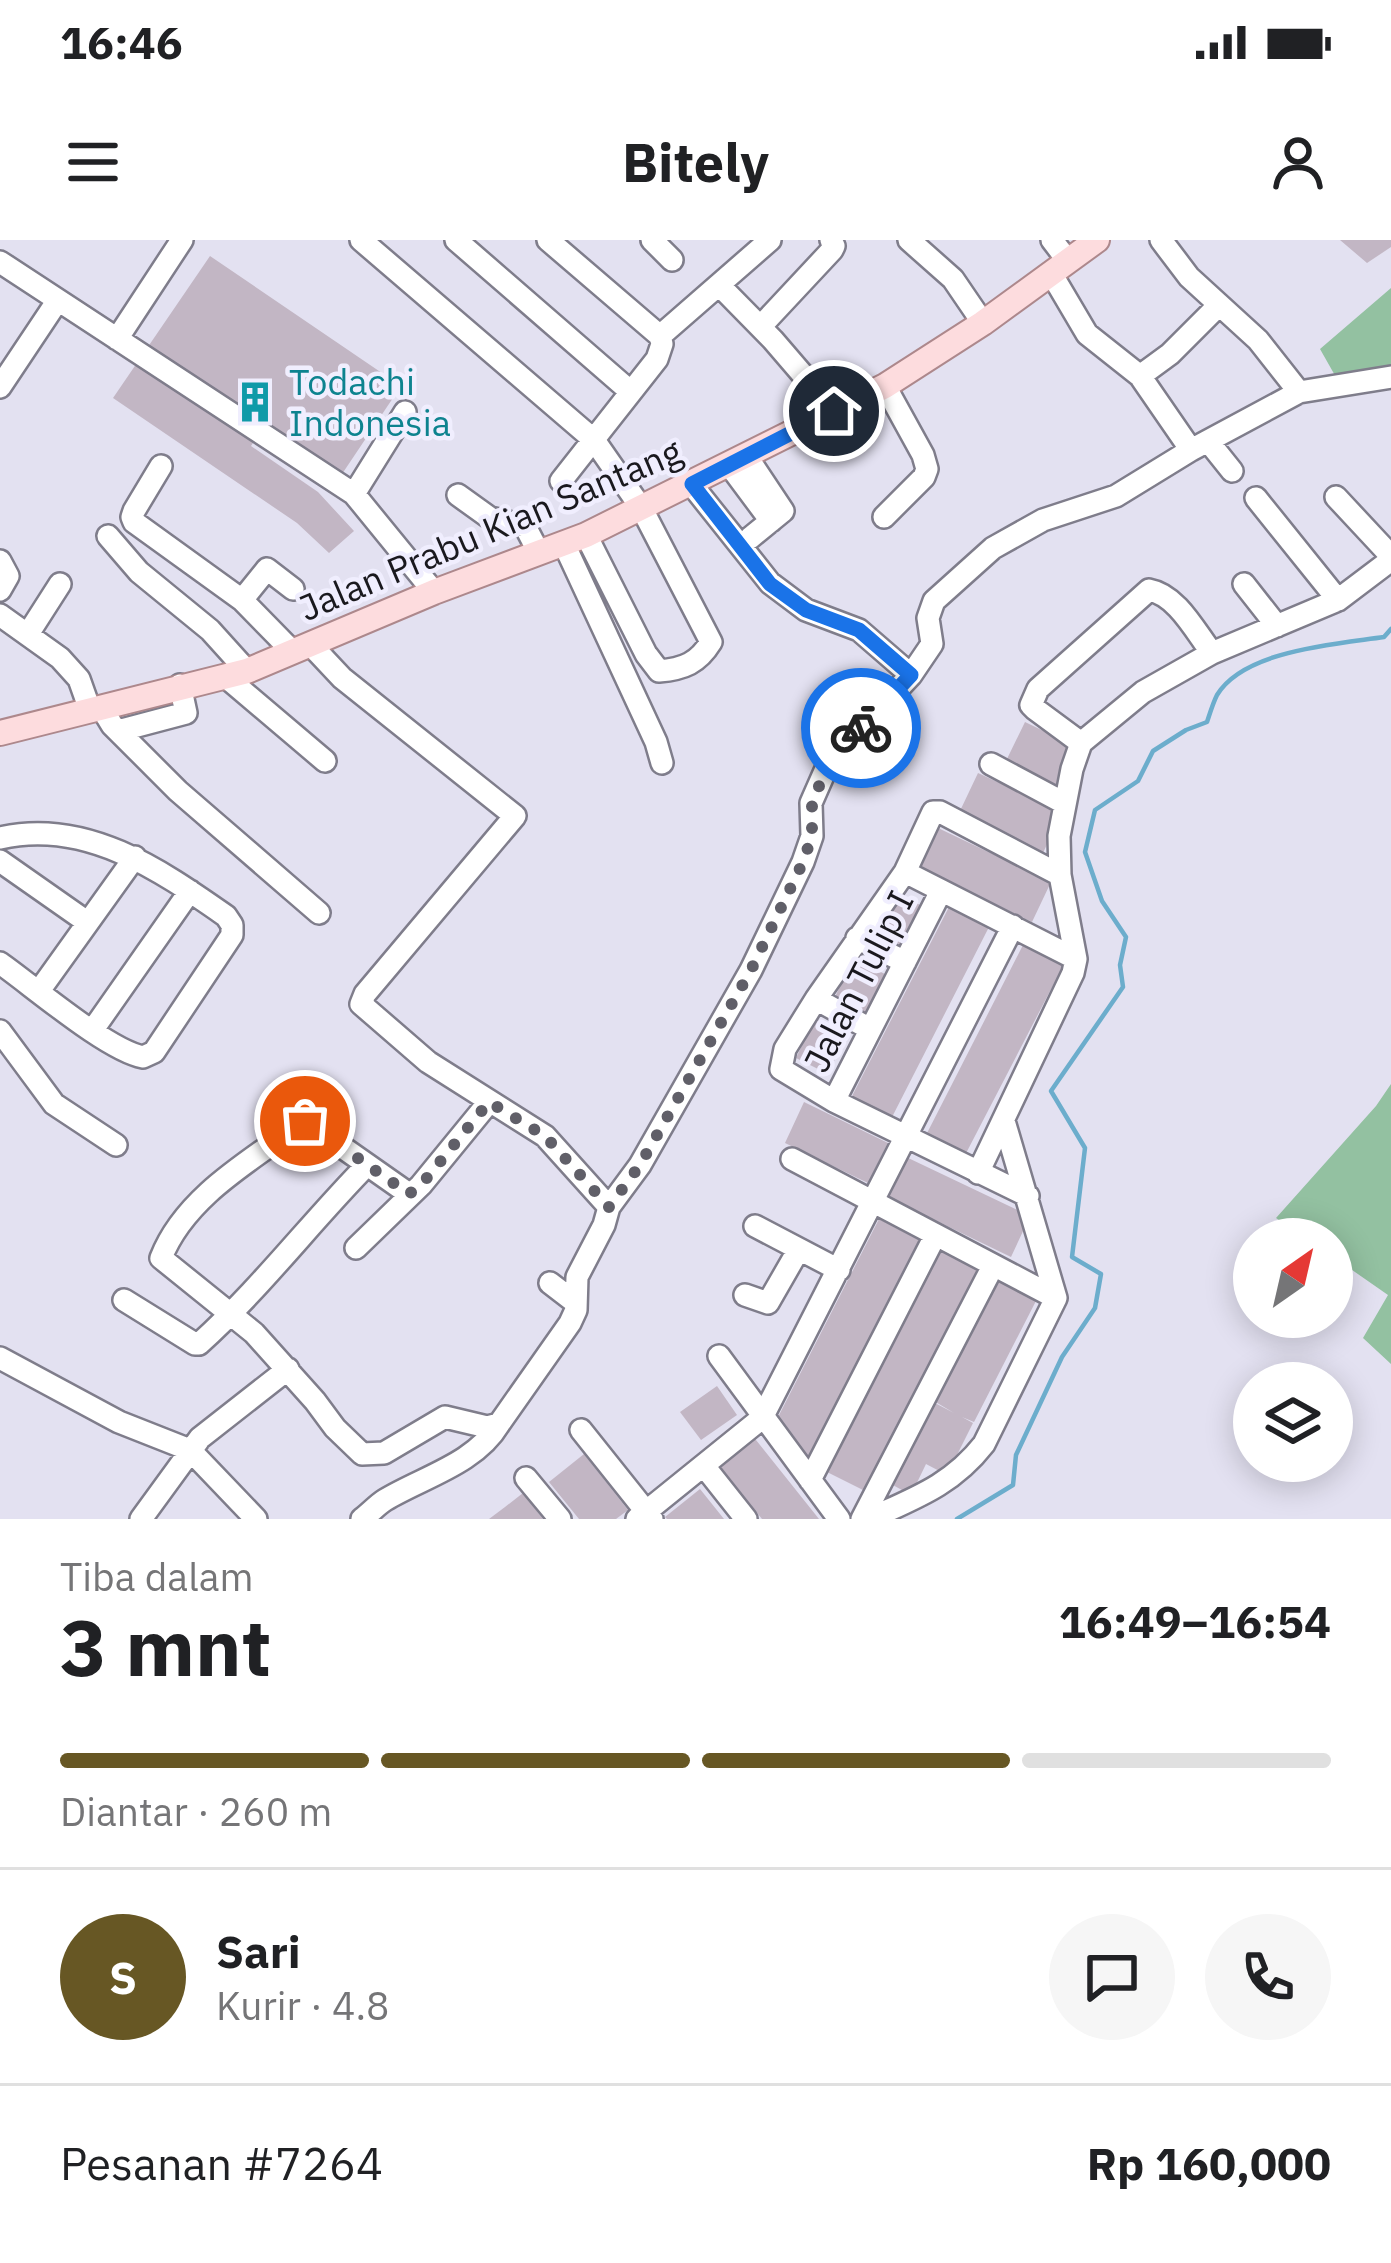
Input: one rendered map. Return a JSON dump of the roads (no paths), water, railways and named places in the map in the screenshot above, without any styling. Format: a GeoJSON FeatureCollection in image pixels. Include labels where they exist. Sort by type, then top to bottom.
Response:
{"type":"FeatureCollection","features":[{"type":"Feature","properties":{"kind":"main road","name":"Jalan Prabu Kian Santang"},"geometry":{"type":"LineString","coordinates":[[0,734],[237,674],[434,592],[575,540],[885,386],[983,323],[1057,258],[1097,240]]}},
{"type":"Feature","properties":{"kind":"street"},"geometry":{"type":"LineString","coordinates":[[117,339],[182,240]]}},
{"type":"Feature","properties":{"kind":"street"},"geometry":{"type":"LineString","coordinates":[[361,240],[594,440],[642,509],[711,642],[701,658],[675,670],[658,671],[575,540]]}},
{"type":"Feature","properties":{"kind":"street"},"geometry":{"type":"LineString","coordinates":[[456,240],[631,392]]}},
{"type":"Feature","properties":{"kind":"street"},"geometry":{"type":"LineString","coordinates":[[548,240],[660,336],[661,352],[560,481]]}},
{"type":"Feature","properties":{"kind":"street"},"geometry":{"type":"LineString","coordinates":[[652,240],[672,260]]}},
{"type":"Feature","properties":{"kind":"street"},"geometry":{"type":"LineString","coordinates":[[761,326],[832,250],[831,240]]}},
{"type":"Feature","properties":{"kind":"street"},"geometry":{"type":"LineString","coordinates":[[909,240],[952,279],[983,323]]}},
{"type":"Feature","properties":{"kind":"street"},"geometry":{"type":"LineString","coordinates":[[1161,240],[1189,277],[1258,340],[1299,392]]}},
{"type":"Feature","properties":{"kind":"street"},"geometry":{"type":"LineString","coordinates":[[660,336],[764,242]]}},
{"type":"Feature","properties":{"kind":"street"},"geometry":{"type":"LineString","coordinates":[[1057,258],[1087,334],[1140,376],[1199,445],[1232,472]]}},
{"type":"Feature","properties":{"kind":"street"},"geometry":{"type":"LineString","coordinates":[[0,262],[354,494],[434,592]]}},
{"type":"Feature","properties":{"kind":"street"},"geometry":{"type":"LineString","coordinates":[[720,286],[834,411]]}},
{"type":"Feature","properties":{"kind":"street"},"geometry":{"type":"LineString","coordinates":[[0,387],[58,300]]}},
{"type":"Feature","properties":{"kind":"street"},"geometry":{"type":"LineString","coordinates":[[1140,376],[1170,354],[1219,305]]}},
{"type":"Feature","properties":{"kind":"street"},"geometry":{"type":"LineString","coordinates":[[362,1519],[491,1438],[570,1323],[577,1277],[609,1207],[640,1165],[751,970],[803,862],[812,836],[812,803],[829,762],[911,675],[932,644],[928,618],[934,602],[993,548],[1043,520],[1116,496],[1299,392],[1391,377]]}},
{"type":"Feature","properties":{"kind":"street"},"geometry":{"type":"LineString","coordinates":[[884,517],[927,469],[885,386]]}},
{"type":"Feature","properties":{"kind":"street"},"geometry":{"type":"LineString","coordinates":[[354,494],[405,412]]}},
{"type":"Feature","properties":{"kind":"street"},"geometry":{"type":"LineString","coordinates":[[738,461],[783,511],[750,538]]}},
{"type":"Feature","properties":{"kind":"street"},"geometry":{"type":"LineString","coordinates":[[160,466],[132,517],[514,814],[361,1004],[428,1062],[545,1136],[609,1207]]}},
{"type":"Feature","properties":{"kind":"street"},"geometry":{"type":"LineString","coordinates":[[692,484],[770,584],[806,610],[859,630],[911,675]]}},
{"type":"Feature","properties":{"kind":"street"},"geometry":{"type":"LineString","coordinates":[[458,495],[490,518],[525,526],[539,553]]}},
{"type":"Feature","properties":{"kind":"street"},"geometry":{"type":"LineString","coordinates":[[978,1173],[1073,973],[1076,959],[1060,875],[1059,836],[1081,743],[1143,692],[1212,653],[1338,600],[1391,558],[1336,497]]}},
{"type":"Feature","properties":{"kind":"street"},"geometry":{"type":"LineString","coordinates":[[1256,498],[1338,600]]}},
{"type":"Feature","properties":{"kind":"street"},"geometry":{"type":"LineString","coordinates":[[108,536],[140,572],[210,629],[237,674],[325,760]]}},
{"type":"Feature","properties":{"kind":"street"},"geometry":{"type":"LineString","coordinates":[[575,540],[662,764]]}},
{"type":"Feature","properties":{"kind":"street"},"geometry":{"type":"LineString","coordinates":[[0,561],[8,576],[0,590]]}},
{"type":"Feature","properties":{"kind":"street"},"geometry":{"type":"LineString","coordinates":[[242,600],[267,569],[293,589]]}},
{"type":"Feature","properties":{"kind":"street"},"geometry":{"type":"LineString","coordinates":[[28,634],[60,584]]}},
{"type":"Feature","properties":{"kind":"street"},"geometry":{"type":"LineString","coordinates":[[1244,584],[1277,626]]}},
{"type":"Feature","properties":{"kind":"street"},"geometry":{"type":"LineString","coordinates":[[1081,743],[1034,709],[1033,699],[1038,689],[1143,594],[1162,592],[1212,653]]}},
{"type":"Feature","properties":{"kind":"street"},"geometry":{"type":"LineString","coordinates":[[0,615],[60,658],[96,708],[178,791],[319,913]]}},
{"type":"Feature","properties":{"kind":"street"},"geometry":{"type":"LineString","coordinates":[[118,731],[186,712],[180,686]]}},
{"type":"Feature","properties":{"kind":"street"},"geometry":{"type":"LineString","coordinates":[[991,764],[1064,803]]}},
{"type":"Feature","properties":{"kind":"street"},"geometry":{"type":"LineString","coordinates":[[1028,1196],[781,1070],[785,1049],[905,872],[934,812],[1060,875]]}},
{"type":"Feature","properties":{"kind":"street"},"geometry":{"type":"LineString","coordinates":[[0,963],[92,1031],[142,1057],[154,1052],[232,935],[226,916],[135,857],[81,837],[8,831]]}},
{"type":"Feature","properties":{"kind":"street"},"geometry":{"type":"LineString","coordinates":[[8,831],[26,850],[7,866],[88,922]]}},
{"type":"Feature","properties":{"kind":"street"},"geometry":{"type":"LineString","coordinates":[[39,991],[135,857]]}},
{"type":"Feature","properties":{"kind":"street"},"geometry":{"type":"LineString","coordinates":[[905,872],[1076,959]]}},
{"type":"Feature","properties":{"kind":"street"},"geometry":{"type":"LineString","coordinates":[[92,1031],[190,891]]}},
{"type":"Feature","properties":{"kind":"street","name":"Jalan Tulip I"},"geometry":{"type":"LineString","coordinates":[[834,1101],[941,891]]}},
{"type":"Feature","properties":{"kind":"street"},"geometry":{"type":"LineString","coordinates":[[580,1430],[645,1516],[762,1418],[1013,926]]}},
{"type":"Feature","properties":{"kind":"street"},"geometry":{"type":"LineString","coordinates":[[857,938],[905,962]]}},
{"type":"Feature","properties":{"kind":"street"},"geometry":{"type":"LineString","coordinates":[[816,999],[871,1029]]}},
{"type":"Feature","properties":{"kind":"street"},"geometry":{"type":"LineString","coordinates":[[0,1031],[55,1105],[116,1145]]}},
{"type":"Feature","properties":{"kind":"street"},"geometry":{"type":"LineString","coordinates":[[356,1248],[421,1185],[489,1102]]}},
{"type":"Feature","properties":{"kind":"street"},"geometry":{"type":"LineString","coordinates":[[866,1519],[936,1488],[972,1459],[984,1444],[1056,1298],[1004,1120]]}},
{"type":"Feature","properties":{"kind":"street"},"geometry":{"type":"LineString","coordinates":[[409,1194],[305,1121],[225,1179],[188,1214],[161,1258],[233,1313],[362,1454],[384,1454],[445,1417],[487,1427],[499,1424]]}},
{"type":"Feature","properties":{"kind":"street"},"geometry":{"type":"LineString","coordinates":[[792,1159],[1056,1298]]}},
{"type":"Feature","properties":{"kind":"street"},"geometry":{"type":"LineString","coordinates":[[124,1300],[197,1345],[233,1313],[367,1166]]}},
{"type":"Feature","properties":{"kind":"street"},"geometry":{"type":"LineString","coordinates":[[755,1226],[839,1270]]}},
{"type":"Feature","properties":{"kind":"street"},"geometry":{"type":"LineString","coordinates":[[810,1480],[935,1236]]}},
{"type":"Feature","properties":{"kind":"street"},"geometry":{"type":"LineString","coordinates":[[746,1295],[768,1303],[799,1249]]}},
{"type":"Feature","properties":{"kind":"street"},"geometry":{"type":"LineString","coordinates":[[866,1519],[993,1266]]}},
{"type":"Feature","properties":{"kind":"street"},"geometry":{"type":"LineString","coordinates":[[550,1283],[576,1304]]}},
{"type":"Feature","properties":{"kind":"street"},"geometry":{"type":"LineString","coordinates":[[719,1356],[839,1519]]}},
{"type":"Feature","properties":{"kind":"street"},"geometry":{"type":"LineString","coordinates":[[0,1358],[119,1422],[190,1450],[256,1519]]}},
{"type":"Feature","properties":{"kind":"street"},"geometry":{"type":"LineString","coordinates":[[141,1519],[200,1438],[288,1369]]}},
{"type":"Feature","properties":{"kind":"street"},"geometry":{"type":"LineString","coordinates":[[704,1466],[746,1519]]}},
{"type":"Feature","properties":{"kind":"street"},"geometry":{"type":"LineString","coordinates":[[526,1478],[560,1519]]}},
{"type":"Feature","properties":{"kind":"waterway"},"geometry":{"type":"LineString","coordinates":[[957,1519],[1013,1485],[1016,1455],[1062,1357],[1095,1308],[1101,1274],[1072,1257],[1085,1148],[1051,1091],[1123,987],[1120,965],[1126,937],[1102,901],[1085,852],[1095,810],[1138,781],[1153,751],[1207,722],[1217,695],[1248,668],[1293,652],[1384,637],[1391,629]]}},
{"type":"Feature","properties":{"kind":"place","name":"Todachi Indonesia"},"geometry":{"type":"Point","coordinates":[255,402]}}]}
